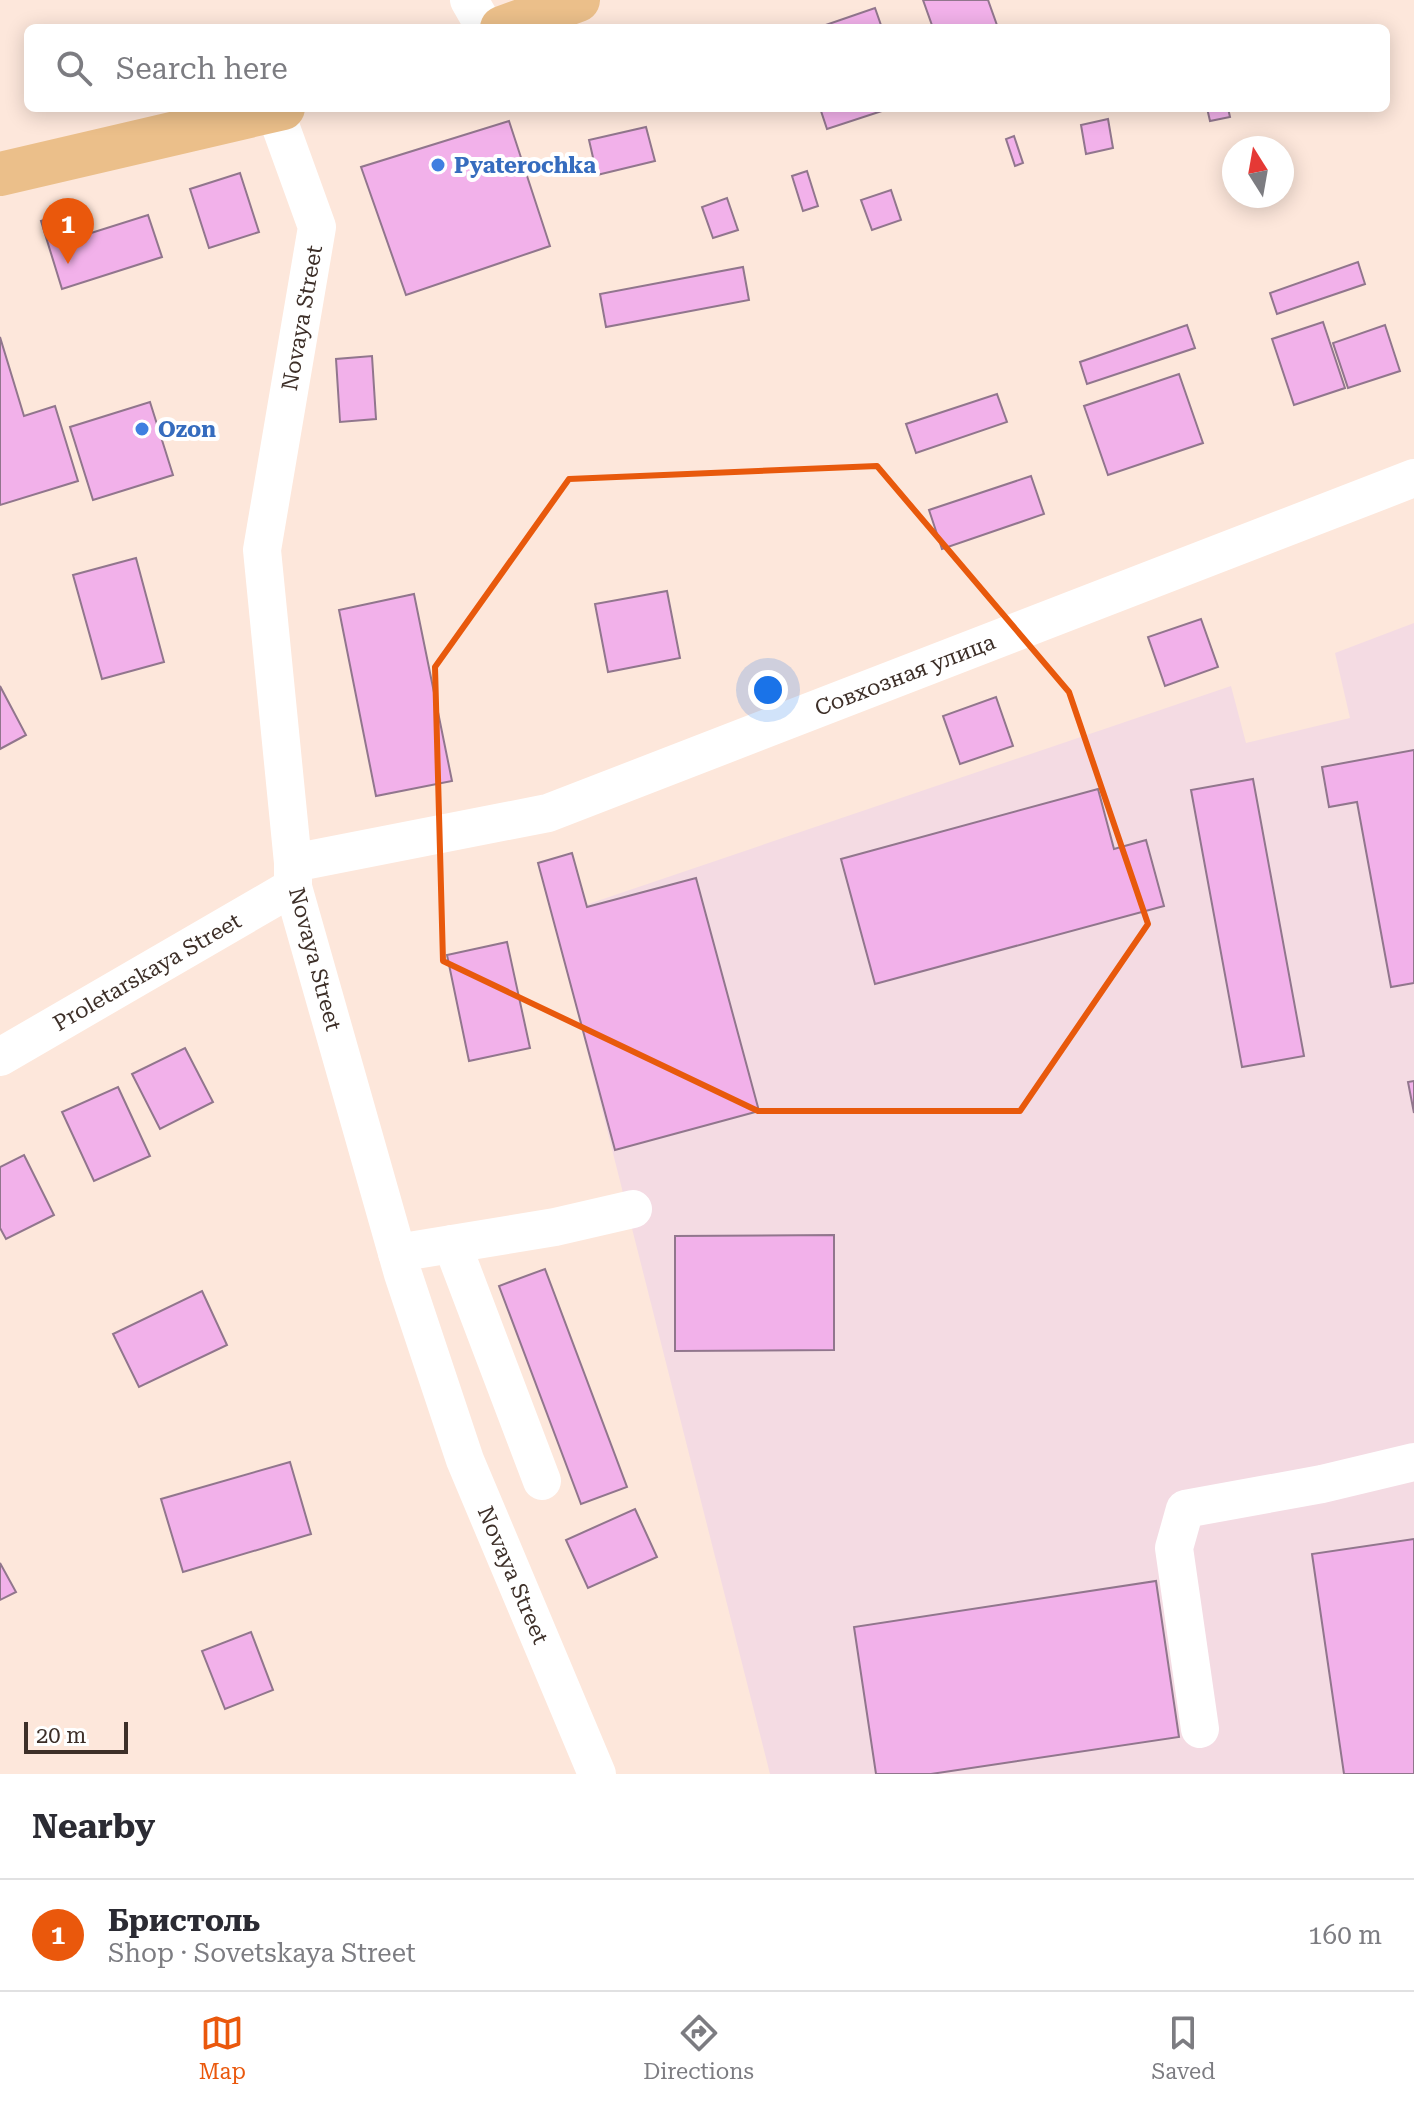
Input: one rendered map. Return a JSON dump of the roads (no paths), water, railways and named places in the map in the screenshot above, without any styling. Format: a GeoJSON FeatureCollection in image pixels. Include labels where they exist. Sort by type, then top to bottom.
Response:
{"type":"FeatureCollection","features":[{"type":"Feature","properties":{"kind":"main road"},"geometry":{"type":"LineString","coordinates":[[513,24],[578,0]]}},
{"type":"Feature","properties":{"kind":"main road"},"geometry":{"type":"LineString","coordinates":[[0,174],[266,112]]}},
{"type":"Feature","properties":{"kind":"street"},"geometry":{"type":"LineString","coordinates":[[469,0],[483,24]]}},
{"type":"Feature","properties":{"kind":"street","name":"Novaya Street"},"geometry":{"type":"LineString","coordinates":[[280,112],[317,227],[262,550],[293,875],[397,1253],[465,1460],[597,1774]]}},
{"type":"Feature","properties":{"kind":"street","name":"Совхозная улица"},"geometry":{"type":"LineString","coordinates":[[293,875],[548,813],[1414,478]]}},
{"type":"Feature","properties":{"kind":"street","name":"Proletarskaya Street"},"geometry":{"type":"LineString","coordinates":[[0,1057],[293,875]]}},
{"type":"Feature","properties":{"kind":"street"},"geometry":{"type":"LineString","coordinates":[[397,1253],[555,1227],[633,1209]]}},
{"type":"Feature","properties":{"kind":"street"},"geometry":{"type":"LineString","coordinates":[[452,1244],[542,1481]]}},
{"type":"Feature","properties":{"kind":"street"},"geometry":{"type":"LineString","coordinates":[[1200,1729],[1174,1548],[1185,1509],[1322,1484],[1414,1462]]}},
{"type":"Feature","properties":{"kind":"place","name":"Pyaterochka"},"geometry":{"type":"Point","coordinates":[438,165]}},
{"type":"Feature","properties":{"kind":"place","name":"Бристоль"},"geometry":{"type":"Point","coordinates":[68,264]}},
{"type":"Feature","properties":{"kind":"place","name":"Ozon"},"geometry":{"type":"Point","coordinates":[142,429]}}]}
